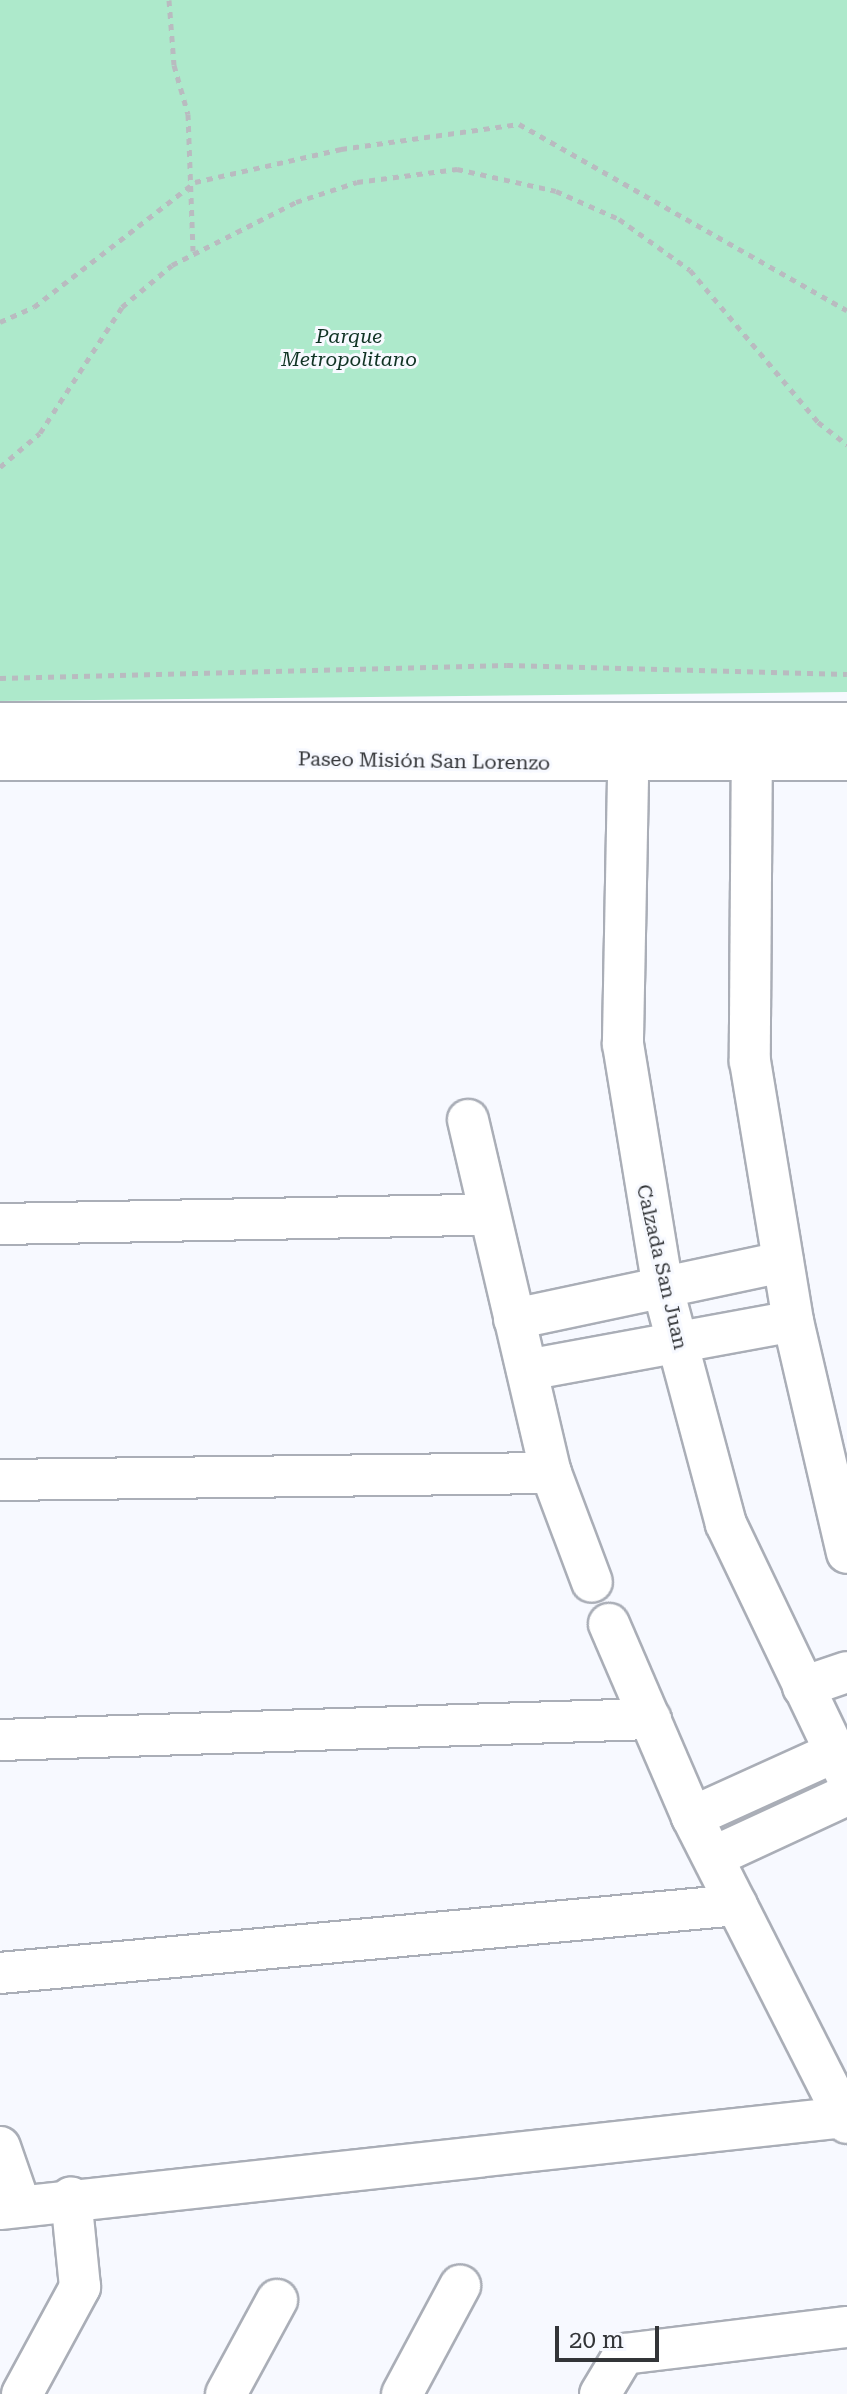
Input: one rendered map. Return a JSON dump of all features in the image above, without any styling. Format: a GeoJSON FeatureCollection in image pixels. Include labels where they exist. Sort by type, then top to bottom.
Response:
{"type":"FeatureCollection","features":[{"type":"Feature","properties":{"kind":"street","name":"Paseo Misión San Lorenzo"},"geometry":{"type":"LineString","coordinates":[[0,723],[630,744]]}},
{"type":"Feature","properties":{"kind":"street","name":"Paseo Misión San Lorenzo"},"geometry":{"type":"LineString","coordinates":[[752,743],[847,723]]}},
{"type":"Feature","properties":{"kind":"street","name":"Paseo Misión San Lorenzo"},"geometry":{"type":"LineString","coordinates":[[0,760],[752,743],[847,760]]}},
{"type":"Feature","properties":{"kind":"street"},"geometry":{"type":"LineString","coordinates":[[752,743],[750,1061],[793,1321],[847,1553]]}},
{"type":"Feature","properties":{"kind":"street","name":"Calzada San Juan"},"geometry":{"type":"LineString","coordinates":[[630,744],[623,1044],[663,1289],[726,1524],[841,1765]]}},
{"type":"Feature","properties":{"kind":"street"},"geometry":{"type":"LineString","coordinates":[[468,1120],[551,1473],[592,1582]]}},
{"type":"Feature","properties":{"kind":"street"},"geometry":{"type":"LineString","coordinates":[[0,1224],[488,1215]]}},
{"type":"Feature","properties":{"kind":"street"},"geometry":{"type":"LineString","coordinates":[[514,1319],[783,1262]]}},
{"type":"Feature","properties":{"kind":"street"},"geometry":{"type":"LineString","coordinates":[[527,1370],[793,1321]]}},
{"type":"Feature","properties":{"kind":"street"},"geometry":{"type":"LineString","coordinates":[[0,1480],[551,1473]]}},
{"type":"Feature","properties":{"kind":"street"},"geometry":{"type":"LineString","coordinates":[[0,2147],[10,2206],[71,2197],[845,2120],[692,1817],[609,1624]]}},
{"type":"Feature","properties":{"kind":"street"},"geometry":{"type":"LineString","coordinates":[[803,1687],[847,1672]]}},
{"type":"Feature","properties":{"kind":"street"},"geometry":{"type":"LineString","coordinates":[[0,1740],[651,1719]]}},
{"type":"Feature","properties":{"kind":"street"},"geometry":{"type":"LineString","coordinates":[[692,1817],[841,1765]]}},
{"type":"Feature","properties":{"kind":"street"},"geometry":{"type":"LineString","coordinates":[[713,1857],[847,1795]]}},
{"type":"Feature","properties":{"kind":"street"},"geometry":{"type":"LineString","coordinates":[[0,1973],[737,1905]]}},
{"type":"Feature","properties":{"kind":"street"},"geometry":{"type":"LineString","coordinates":[[22,2394],[80,2287],[71,2197]]}},
{"type":"Feature","properties":{"kind":"street"},"geometry":{"type":"LineString","coordinates":[[402,2394],[460,2286]]}},
{"type":"Feature","properties":{"kind":"street"},"geometry":{"type":"LineString","coordinates":[[226,2394],[277,2300]]}},
{"type":"Feature","properties":{"kind":"street"},"geometry":{"type":"LineString","coordinates":[[600,2394],[624,2354],[847,2327]]}},
{"type":"Feature","properties":{"kind":"path"},"geometry":{"type":"LineString","coordinates":[[169,0],[195,182],[193,252]]}},
{"type":"Feature","properties":{"kind":"path"},"geometry":{"type":"LineString","coordinates":[[0,322],[34,307],[195,182],[341,149],[519,124],[847,310]]}},
{"type":"Feature","properties":{"kind":"path"},"geometry":{"type":"LineString","coordinates":[[0,467],[40,433],[122,307],[193,252],[283,208],[357,182],[457,169],[556,191],[619,219],[690,270],[818,422],[847,445]]}},
{"type":"Feature","properties":{"kind":"path"},"geometry":{"type":"LineString","coordinates":[[0,678],[507,665],[847,674]]}},
{"type":"Feature","properties":{"kind":"green space","name":"Parque Metropolitano"},"geometry":{"type":"Polygon","coordinates":[[[0,0],[847,0],[847,692],[0,701],[0,0]]]}}]}
